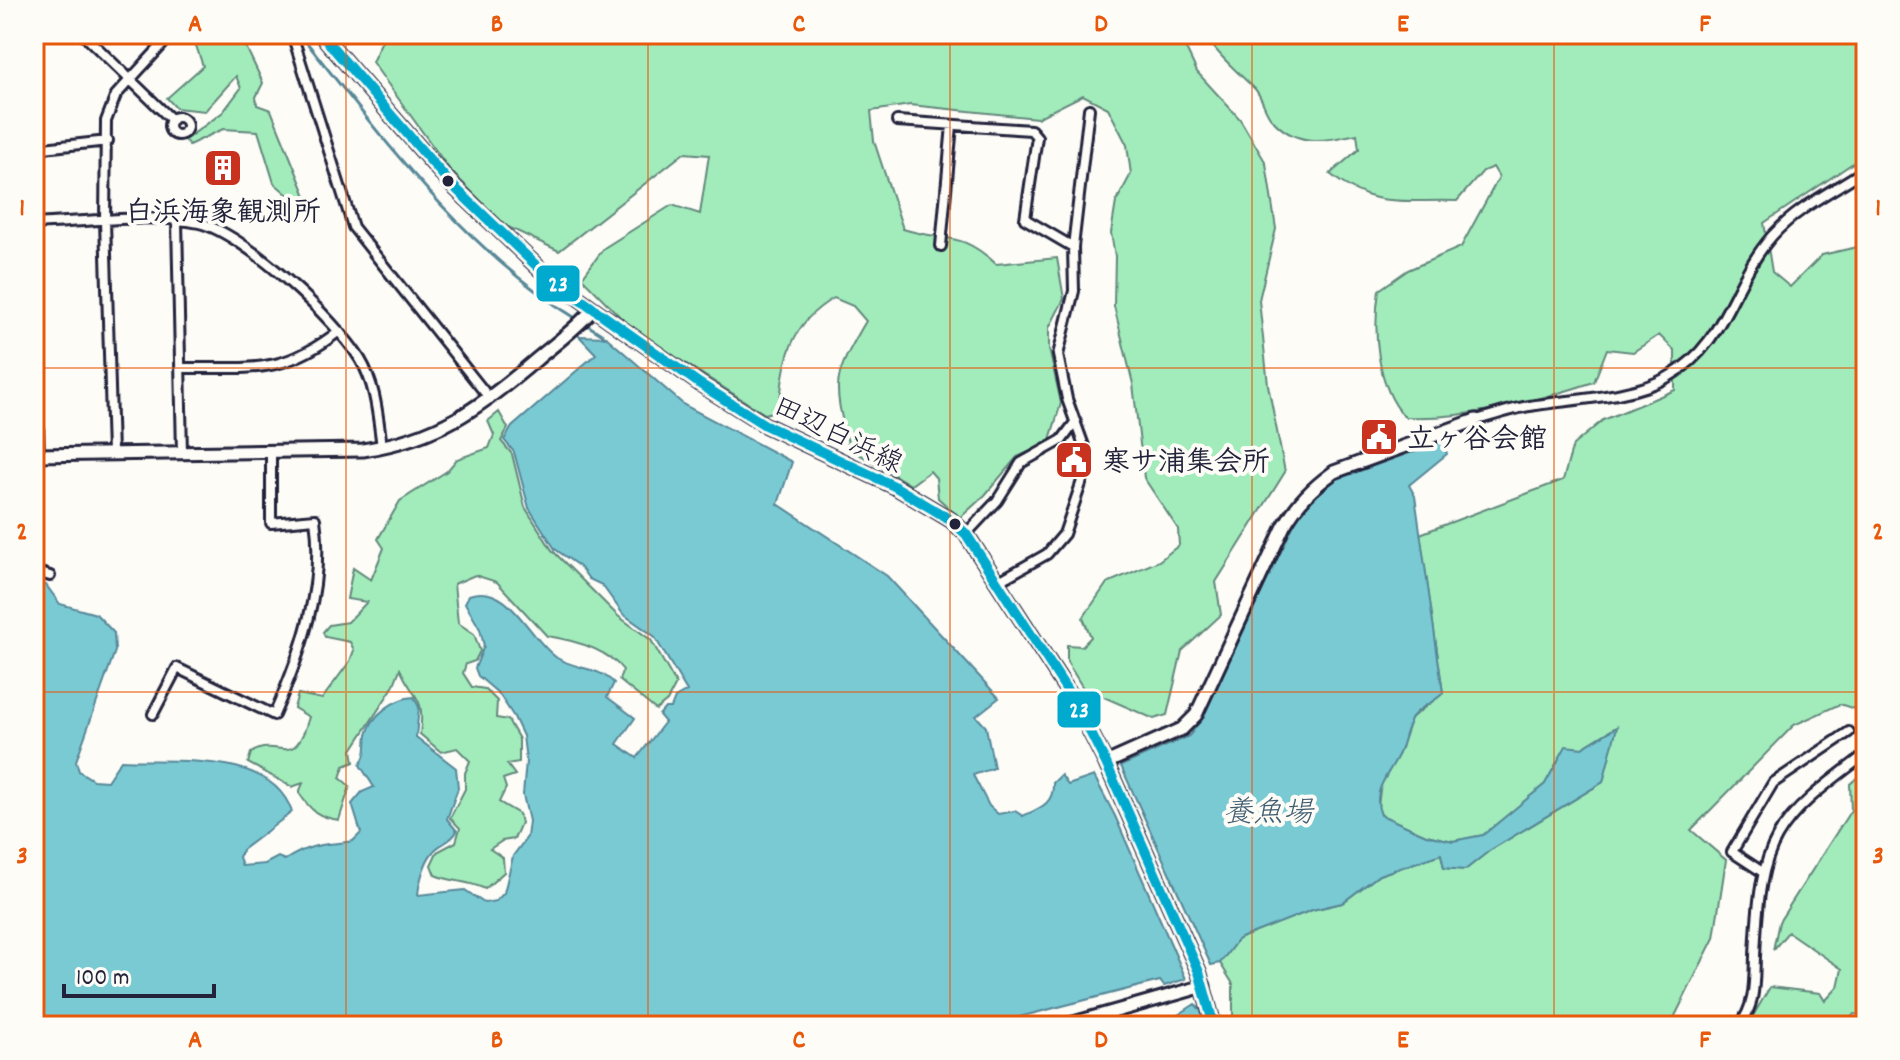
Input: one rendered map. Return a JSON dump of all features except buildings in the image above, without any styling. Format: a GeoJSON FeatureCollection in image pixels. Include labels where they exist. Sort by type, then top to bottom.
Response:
{"type":"FeatureCollection","features":[{"type":"Feature","properties":{"kind":"main road","name":"田辺白浜線"},"geometry":{"type":"LineString","coordinates":[[321,34],[449,182],[499,233],[589,313],[765,425],[908,494],[951,520],[966,534],[1076,704],[1106,763],[1204,986],[1214,1026]]}},
{"type":"Feature","properties":{"kind":"street"},"geometry":{"type":"LineString","coordinates":[[83,34],[172,120]]}},
{"type":"Feature","properties":{"kind":"street"},"geometry":{"type":"LineString","coordinates":[[112,453],[105,221],[106,121],[116,95],[163,44],[153,34]]}},
{"type":"Feature","properties":{"kind":"street"},"geometry":{"type":"LineString","coordinates":[[292,36],[353,227],[490,399]]}},
{"type":"Feature","properties":{"kind":"street"},"geometry":{"type":"LineString","coordinates":[[999,581],[1047,554],[1064,534],[1083,478],[1084,446],[1067,399],[1058,355],[1074,291],[1073,247],[1089,109]]}},
{"type":"Feature","properties":{"kind":"street"},"geometry":{"type":"LineString","coordinates":[[897,121],[1031,130],[1037,137],[1025,219],[1073,247]]}},
{"type":"Feature","properties":{"kind":"street"},"geometry":{"type":"LineString","coordinates":[[941,246],[952,125]]}},
{"type":"Feature","properties":{"kind":"street"},"geometry":{"type":"LineString","coordinates":[[34,149],[108,141]]}},
{"type":"Feature","properties":{"kind":"street"},"geometry":{"type":"LineString","coordinates":[[1106,763],[1182,729],[1196,715],[1284,526],[1297,503],[1314,486],[1334,472],[1476,420],[1522,408],[1606,395],[1671,376],[1712,341],[1743,277],[1771,237],[1801,207],[1866,169]]}},
{"type":"Feature","properties":{"kind":"street"},"geometry":{"type":"LineString","coordinates":[[34,224],[177,221],[219,231],[252,250],[339,331],[361,360],[374,395],[382,447]]}},
{"type":"Feature","properties":{"kind":"street"},"geometry":{"type":"LineString","coordinates":[[177,221],[182,453]]}},
{"type":"Feature","properties":{"kind":"street"},"geometry":{"type":"LineString","coordinates":[[34,301],[37,455],[382,447],[415,440],[443,428],[490,399],[589,313]]}},
{"type":"Feature","properties":{"kind":"street"},"geometry":{"type":"LineString","coordinates":[[182,368],[264,367],[289,362],[314,350],[339,331]]}},
{"type":"Feature","properties":{"kind":"street"},"geometry":{"type":"LineString","coordinates":[[966,534],[997,501],[1021,463],[1062,440],[1076,421]]}},
{"type":"Feature","properties":{"kind":"street"},"geometry":{"type":"LineString","coordinates":[[153,714],[177,668],[274,715],[301,654],[313,596],[318,539],[315,519],[271,523],[271,451]]}},
{"type":"Feature","properties":{"kind":"street"},"geometry":{"type":"LineString","coordinates":[[34,571],[50,576]]}},
{"type":"Feature","properties":{"kind":"street"},"geometry":{"type":"LineString","coordinates":[[1761,871],[1732,852],[1773,783],[1849,732]]}},
{"type":"Feature","properties":{"kind":"street"},"geometry":{"type":"LineString","coordinates":[[1739,1026],[1754,998],[1761,871],[1772,843],[1803,801],[1866,754]]}},
{"type":"Feature","properties":{"kind":"street"},"geometry":{"type":"LineString","coordinates":[[1063,1026],[1204,986]]}},
{"type":"Feature","properties":{"kind":"green space"},"geometry":{"type":"Polygon","coordinates":[[[192,34],[240,34],[263,83],[256,97],[257,105],[271,110],[315,218],[274,183],[258,131],[223,129],[189,145],[185,140],[223,112],[241,88],[236,76],[205,111],[176,108],[167,98],[203,66],[192,34]]]}},
{"type":"Feature","properties":{"kind":"green space"},"geometry":{"type":"Polygon","coordinates":[[[385,34],[1179,34],[1197,72],[1240,119],[1266,163],[1276,229],[1259,300],[1268,385],[1285,472],[1216,582],[1221,615],[1182,651],[1167,715],[1154,719],[1083,688],[1067,662],[1067,645],[1082,646],[1091,637],[1083,618],[1107,583],[1159,561],[1179,545],[1178,529],[1144,478],[1133,384],[1114,306],[1115,256],[1111,233],[1116,202],[1131,174],[1127,145],[1108,108],[1083,95],[1037,118],[910,105],[871,111],[874,141],[903,229],[962,241],[996,264],[1057,258],[1064,299],[1049,328],[1049,349],[1061,403],[1049,443],[1017,457],[985,495],[960,518],[938,498],[936,478],[930,471],[911,485],[849,448],[838,382],[846,357],[866,321],[853,306],[834,298],[807,320],[786,360],[779,410],[765,414],[633,330],[582,278],[604,248],[672,205],[700,214],[709,155],[684,153],[559,251],[506,226],[450,170],[372,62],[385,34]]]}},
{"type":"Feature","properties":{"kind":"green space"},"geometry":{"type":"Polygon","coordinates":[[[1205,34],[1866,34],[1866,174],[1859,159],[1764,223],[1772,272],[1790,287],[1822,255],[1866,245],[1866,713],[1840,704],[1794,725],[1691,830],[1726,860],[1714,938],[1670,1026],[1233,1026],[1233,984],[1220,963],[1238,939],[1312,910],[1342,903],[1379,875],[1441,854],[1444,868],[1465,870],[1489,851],[1603,782],[1616,727],[1582,748],[1566,747],[1545,784],[1484,835],[1453,841],[1426,835],[1381,815],[1378,807],[1381,781],[1398,755],[1411,718],[1443,693],[1420,534],[1563,480],[1573,445],[1603,420],[1675,390],[1675,351],[1659,335],[1633,352],[1607,349],[1594,382],[1549,396],[1476,412],[1405,417],[1395,404],[1382,374],[1376,322],[1379,290],[1408,270],[1461,247],[1499,177],[1493,167],[1483,171],[1457,201],[1390,200],[1361,193],[1330,174],[1359,149],[1357,134],[1310,140],[1290,134],[1270,117],[1255,89],[1220,55],[1205,34]]]}},
{"type":"Feature","properties":{"kind":"green space"},"geometry":{"type":"Polygon","coordinates":[[[499,412],[508,428],[501,441],[512,454],[525,507],[552,550],[618,616],[651,640],[676,684],[667,701],[656,710],[619,680],[623,670],[616,662],[588,646],[547,636],[497,582],[475,575],[454,584],[458,623],[474,634],[480,651],[475,661],[466,664],[463,673],[472,687],[485,689],[497,701],[496,718],[508,720],[519,739],[519,762],[507,764],[515,775],[503,779],[506,788],[499,802],[519,814],[521,823],[514,839],[502,841],[490,849],[503,858],[504,872],[485,889],[435,875],[431,865],[437,852],[456,842],[460,828],[450,818],[465,789],[465,773],[470,761],[457,748],[441,752],[420,734],[420,705],[400,669],[393,687],[352,750],[354,762],[344,766],[340,778],[350,786],[339,820],[311,809],[299,793],[303,783],[292,787],[248,763],[251,753],[261,749],[284,749],[297,744],[309,717],[294,708],[298,694],[322,699],[350,661],[354,650],[350,642],[325,637],[323,632],[329,625],[348,622],[367,602],[347,599],[353,568],[371,580],[384,548],[378,539],[400,501],[447,471],[457,459],[489,448],[494,435],[488,421],[499,412]]]}},
{"type":"Feature","properties":{"kind":"green space"},"geometry":{"type":"Polygon","coordinates":[[[1866,770],[1866,1010],[1861,1015],[1854,1014],[1844,1026],[1747,1026],[1770,987],[1820,993],[1825,1001],[1838,987],[1842,969],[1788,932],[1773,950],[1779,922],[1851,810],[1850,784],[1866,770]]]}},
{"type":"Feature","properties":{"kind":"water"},"geometry":{"type":"Polygon","coordinates":[[[579,336],[606,337],[684,405],[792,462],[778,504],[887,576],[999,698],[976,716],[986,727],[994,768],[973,775],[989,806],[998,814],[1015,811],[1023,816],[1040,808],[1048,801],[1053,783],[1061,775],[1068,785],[1094,776],[1115,816],[1186,979],[1164,986],[1160,981],[984,1026],[34,1026],[34,584],[46,585],[60,604],[96,614],[114,633],[115,651],[76,761],[79,771],[93,780],[107,781],[121,760],[194,761],[243,769],[264,778],[281,792],[292,812],[242,850],[239,857],[242,866],[265,864],[278,857],[285,860],[311,847],[353,841],[361,833],[352,804],[362,792],[374,787],[360,765],[369,728],[385,709],[414,697],[419,707],[416,737],[456,768],[458,788],[447,819],[457,831],[430,856],[418,895],[465,890],[484,903],[496,901],[504,893],[513,856],[527,837],[529,821],[523,795],[526,761],[523,736],[514,717],[499,694],[478,676],[475,668],[484,646],[480,629],[465,603],[469,595],[483,593],[496,596],[518,614],[557,658],[601,674],[614,683],[607,697],[635,718],[617,744],[637,758],[665,722],[659,715],[665,708],[671,708],[675,698],[687,691],[654,636],[623,614],[602,585],[589,579],[580,567],[555,549],[529,508],[514,452],[504,440],[512,427],[596,354],[579,336]]]}},
{"type":"Feature","properties":{"kind":"water","name":"養魚場"},"geometry":{"type":"Polygon","coordinates":[[[1443,441],[1447,454],[1409,485],[1415,496],[1443,693],[1413,716],[1400,751],[1380,789],[1378,806],[1381,815],[1426,835],[1453,841],[1483,835],[1545,784],[1566,746],[1582,748],[1617,727],[1603,782],[1489,851],[1465,870],[1444,868],[1441,854],[1379,875],[1342,903],[1312,910],[1238,939],[1220,963],[1211,965],[1121,766],[1189,736],[1201,720],[1303,505],[1337,479],[1443,441]]]}},
{"type":"Feature","properties":{"kind":"water"},"geometry":{"type":"Polygon","coordinates":[[[1195,1004],[1205,1015],[1206,1026],[1161,1026],[1195,1004]]]}},
{"type":"Feature","properties":{"kind":"waterway"},"geometry":{"type":"LineString","coordinates":[[300,34],[394,151],[461,226],[536,291],[577,319]]}},
{"type":"Feature","properties":{"kind":"waterway"},"geometry":{"type":"LineString","coordinates":[[584,323],[606,337]]}},
{"type":"Feature","properties":{"kind":"transit line","name":"23"},"geometry":{"type":"LineString","coordinates":[[321,34],[449,182],[546,275],[700,384],[765,425],[894,486],[951,520],[966,534],[1076,704],[1106,763],[1199,972],[1214,1026]]}},
{"type":"Feature","properties":{"kind":"place","name":"白浜海象観測所"},"geometry":{"type":"Point","coordinates":[223,168]}},
{"type":"Feature","properties":{"kind":"place","name":"立ヶ谷会館"},"geometry":{"type":"Point","coordinates":[1379,437]}},
{"type":"Feature","properties":{"kind":"place","name":"寒サ浦集会所"},"geometry":{"type":"Point","coordinates":[1074,460]}}]}
